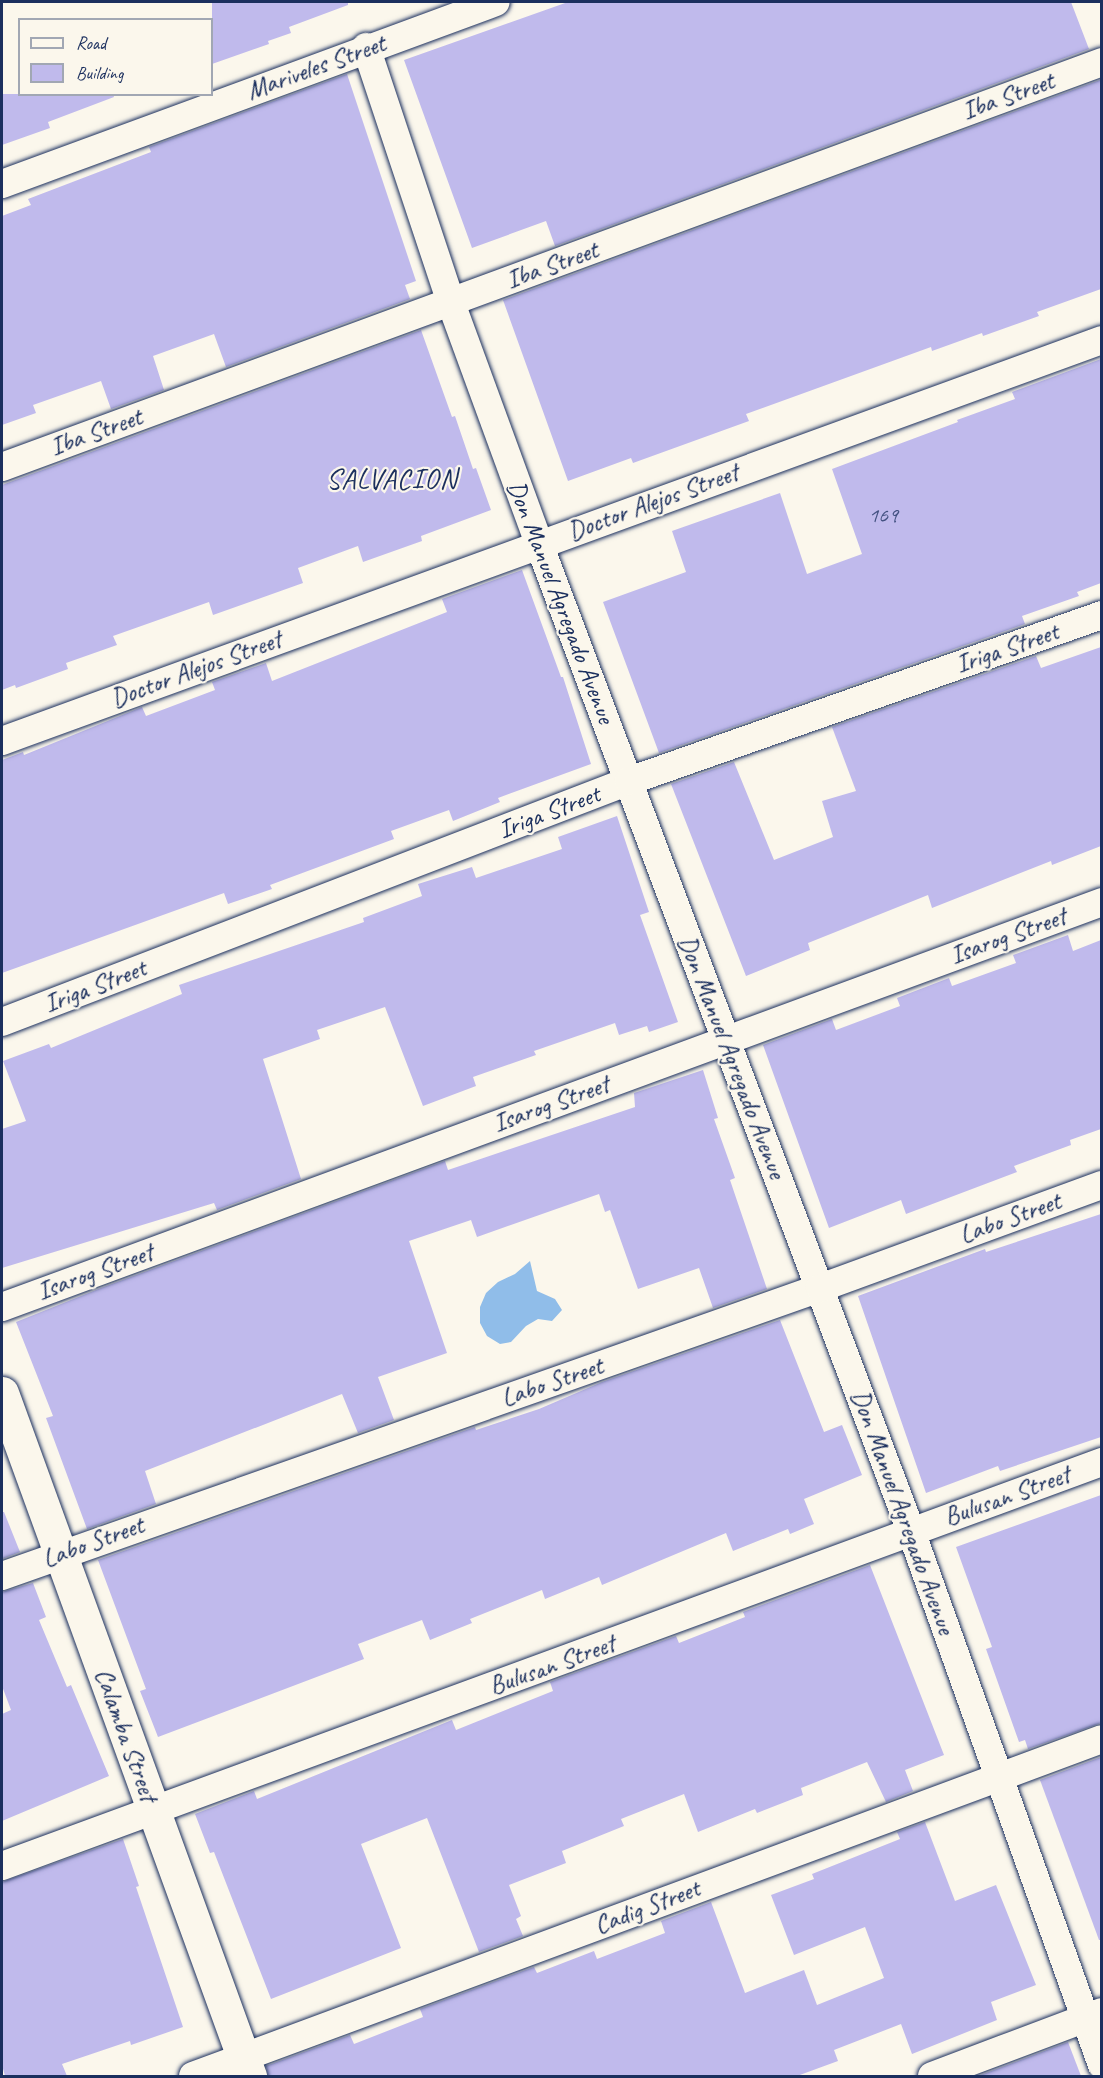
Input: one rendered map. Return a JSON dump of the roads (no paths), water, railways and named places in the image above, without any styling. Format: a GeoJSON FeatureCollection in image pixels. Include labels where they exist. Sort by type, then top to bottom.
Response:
{"type":"FeatureCollection","features":[{"type":"Feature","properties":{"kind":"street","name":"Mariveles Street"},"geometry":{"type":"LineString","coordinates":[[2,184],[366,47],[496,2]]}},
{"type":"Feature","properties":{"kind":"street","name":"Don Manuel Agregado Avenue"},"geometry":{"type":"LineString","coordinates":[[366,47],[451,303],[539,544],[911,1531],[998,1776],[1093,2015],[1101,2065]]}},
{"type":"Feature","properties":{"kind":"street","name":"Iba Street"},"geometry":{"type":"LineString","coordinates":[[2,467],[1101,62]]}},
{"type":"Feature","properties":{"kind":"street","name":"Doctor Alejos Street"},"geometry":{"type":"LineString","coordinates":[[2,741],[1101,340]]}},
{"type":"Feature","properties":{"kind":"street","name":"Iriga Street"},"geometry":{"type":"LineString","coordinates":[[2,1022],[629,781],[1101,615]]}},
{"type":"Feature","properties":{"kind":"street","name":"Isarog Street"},"geometry":{"type":"LineString","coordinates":[[2,1307],[1101,902]]}},
{"type":"Feature","properties":{"kind":"street","name":"Labo Street"},"geometry":{"type":"LineString","coordinates":[[2,1576],[820,1288],[1101,1185]]}},
{"type":"Feature","properties":{"kind":"street","name":"Calamba Street"},"geometry":{"type":"LineString","coordinates":[[2,1393],[247,2068]]}},
{"type":"Feature","properties":{"kind":"street","name":"Bulusan Street"},"geometry":{"type":"LineString","coordinates":[[2,1866],[1101,1462]]}},
{"type":"Feature","properties":{"kind":"street","name":"Cadig Street"},"geometry":{"type":"LineString","coordinates":[[193,2076],[247,2068],[998,1776],[1101,1739]]}},
{"type":"Feature","properties":{"kind":"street"},"geometry":{"type":"LineString","coordinates":[[932,2076],[1093,2015]]}},
{"type":"Feature","properties":{"kind":"water"},"geometry":{"type":"Polygon","coordinates":[[[530,1261],[537,1291],[555,1299],[562,1310],[552,1321],[538,1319],[526,1326],[511,1342],[500,1344],[487,1336],[480,1323],[480,1307],[486,1293],[498,1282],[515,1274],[530,1261]]]}},
{"type":"Feature","properties":{"kind":"district","name":"SALVACION"},"geometry":{"type":"Point","coordinates":[392,479]}}]}
